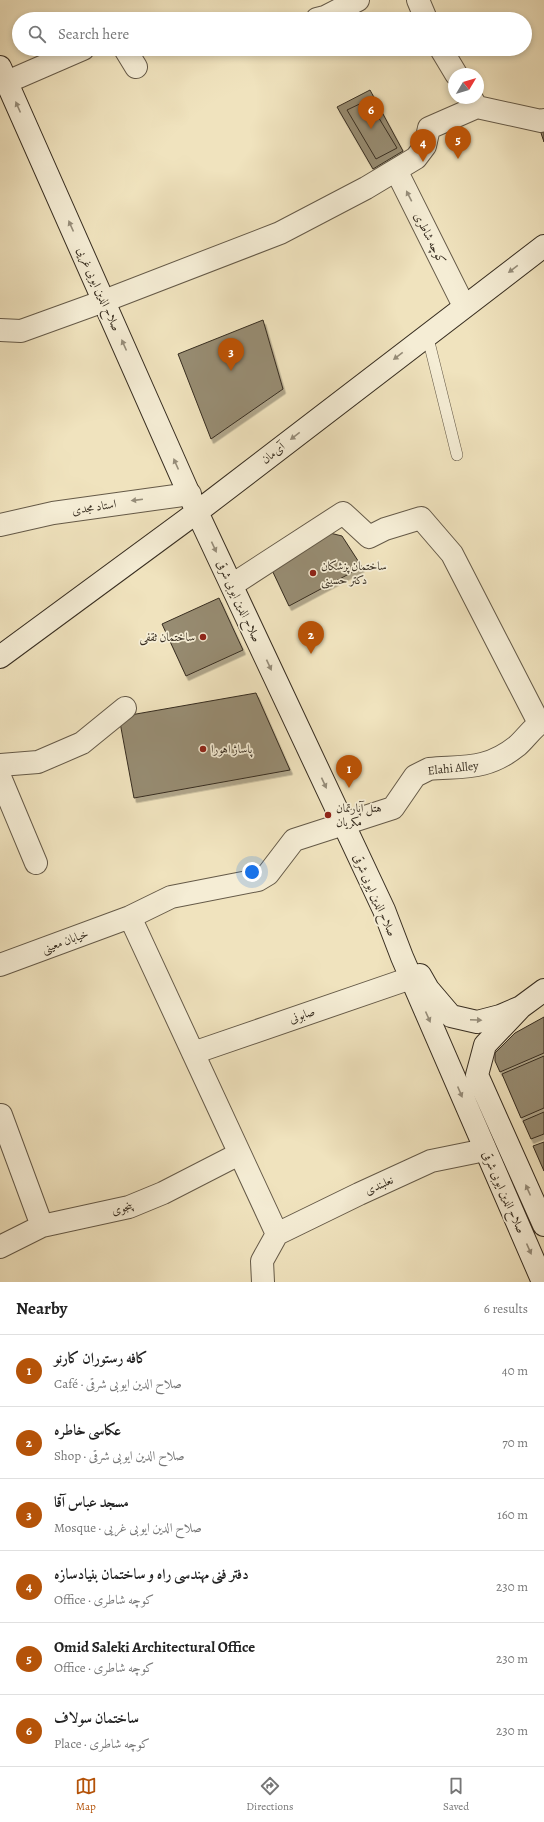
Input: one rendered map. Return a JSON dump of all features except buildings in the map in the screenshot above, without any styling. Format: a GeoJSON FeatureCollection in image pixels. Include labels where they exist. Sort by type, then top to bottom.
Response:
{"type":"FeatureCollection","features":[{"type":"Feature","properties":{"kind":"street"},"geometry":{"type":"LineString","coordinates":[[335,12],[358,0]]}},
{"type":"Feature","properties":{"kind":"street"},"geometry":{"type":"LineString","coordinates":[[418,0],[423,12]]}},
{"type":"Feature","properties":{"kind":"street"},"geometry":{"type":"LineString","coordinates":[[3,75],[61,56]]}},
{"type":"Feature","properties":{"kind":"street"},"geometry":{"type":"LineString","coordinates":[[445,56],[452,68]]}},
{"type":"Feature","properties":{"kind":"street","name":"صلاح الدین ایوبی غریی"},"geometry":{"type":"LineString","coordinates":[[3,75],[193,503]]}},
{"type":"Feature","properties":{"kind":"street"},"geometry":{"type":"LineString","coordinates":[[0,330],[21,330],[104,301],[280,232],[416,158],[425,146],[429,128],[472,104]]}},
{"type":"Feature","properties":{"kind":"street"},"geometry":{"type":"LineString","coordinates":[[478,104],[541,121],[544,120]]}},
{"type":"Feature","properties":{"kind":"street","name":"کوچه شاطری"},"geometry":{"type":"LineString","coordinates":[[396,170],[464,306]]}},
{"type":"Feature","properties":{"kind":"street","name":"آی‌مان"},"geometry":{"type":"LineString","coordinates":[[0,657],[193,503],[427,334],[544,246]]}},
{"type":"Feature","properties":{"kind":"street","name":"استاد مجدی"},"geometry":{"type":"LineString","coordinates":[[0,525],[53,513],[193,503]]}},
{"type":"Feature","properties":{"kind":"street","name":"صلاح الدین ایوبی شرقی"},"geometry":{"type":"LineString","coordinates":[[193,503],[384,910],[411,978],[542,1282]]}},
{"type":"Feature","properties":{"kind":"street"},"geometry":{"type":"LineString","coordinates":[[232,586],[343,513],[369,537],[384,529],[421,518],[452,554],[542,722]]}},
{"type":"Feature","properties":{"kind":"street"},"geometry":{"type":"LineString","coordinates":[[0,765],[38,762],[82,743],[125,708]]}},
{"type":"Feature","properties":{"kind":"street","name":"Elahi Alley"},"geometry":{"type":"LineString","coordinates":[[130,917],[171,897],[258,880],[268,874],[294,840],[393,808],[415,776],[422,771],[429,769],[478,766],[497,759],[517,746],[542,722]]}},
{"type":"Feature","properties":{"kind":"street"},"geometry":{"type":"LineString","coordinates":[[0,777],[36,863]]}},
{"type":"Feature","properties":{"kind":"street"},"geometry":{"type":"LineString","coordinates":[[384,910],[428,989],[451,1016],[477,1022],[500,1016],[521,1006],[544,990]]}},
{"type":"Feature","properties":{"kind":"street"},"geometry":{"type":"LineString","coordinates":[[130,917],[277,1234],[262,1261],[263,1282]]}},
{"type":"Feature","properties":{"kind":"street","name":"خیابان معینی"},"geometry":{"type":"LineString","coordinates":[[0,965],[130,917]]}},
{"type":"Feature","properties":{"kind":"street","name":"صابونی"},"geometry":{"type":"LineString","coordinates":[[193,1053],[411,978]]}},
{"type":"Feature","properties":{"kind":"street","name":"صلاح الدین ایوبی شرقی"},"geometry":{"type":"LineString","coordinates":[[521,1006],[485,1045],[477,1075],[544,1226]]}},
{"type":"Feature","properties":{"kind":"street"},"geometry":{"type":"LineString","coordinates":[[1,1115],[42,1226]]}},
{"type":"Feature","properties":{"kind":"street","name":"نعلبندی"},"geometry":{"type":"LineString","coordinates":[[277,1234],[359,1194],[431,1162],[485,1150]]}},
{"type":"Feature","properties":{"kind":"street","name":"پنجوی"},"geometry":{"type":"LineString","coordinates":[[0,1247],[42,1226],[129,1208],[239,1154]]}},
{"type":"Feature","properties":{"kind":"lane"},"geometry":{"type":"LineString","coordinates":[[427,334],[457,455]]}},
{"type":"Feature","properties":{"kind":"place","name":"ساختمان سولاف"},"geometry":{"type":"Point","coordinates":[371,129]}},
{"type":"Feature","properties":{"kind":"place","name":"Omid Saleki Architectural Office"},"geometry":{"type":"Point","coordinates":[458,159]}},
{"type":"Feature","properties":{"kind":"place","name":"دفتر فنی مهندسی راه و ساختمان بنیادسازه"},"geometry":{"type":"Point","coordinates":[423,162]}},
{"type":"Feature","properties":{"kind":"place","name":"مسجد عباس آقا"},"geometry":{"type":"Point","coordinates":[231,371]}},
{"type":"Feature","properties":{"kind":"place","name":"ساختمان پزشکان دکتر حسینی"},"geometry":{"type":"Point","coordinates":[313,573]}},
{"type":"Feature","properties":{"kind":"place","name":"ساختمان ثقفی"},"geometry":{"type":"Point","coordinates":[203,637]}},
{"type":"Feature","properties":{"kind":"place","name":"عکاسی خاطره"},"geometry":{"type":"Point","coordinates":[311,654]}},
{"type":"Feature","properties":{"kind":"place","name":"پاساژ اهورا"},"geometry":{"type":"Point","coordinates":[203,749]}},
{"type":"Feature","properties":{"kind":"place","name":"کافه رستوران کارنو"},"geometry":{"type":"Point","coordinates":[349,788]}},
{"type":"Feature","properties":{"kind":"place","name":"هتل آپارتمان مکریان"},"geometry":{"type":"Point","coordinates":[328,815]}}]}
